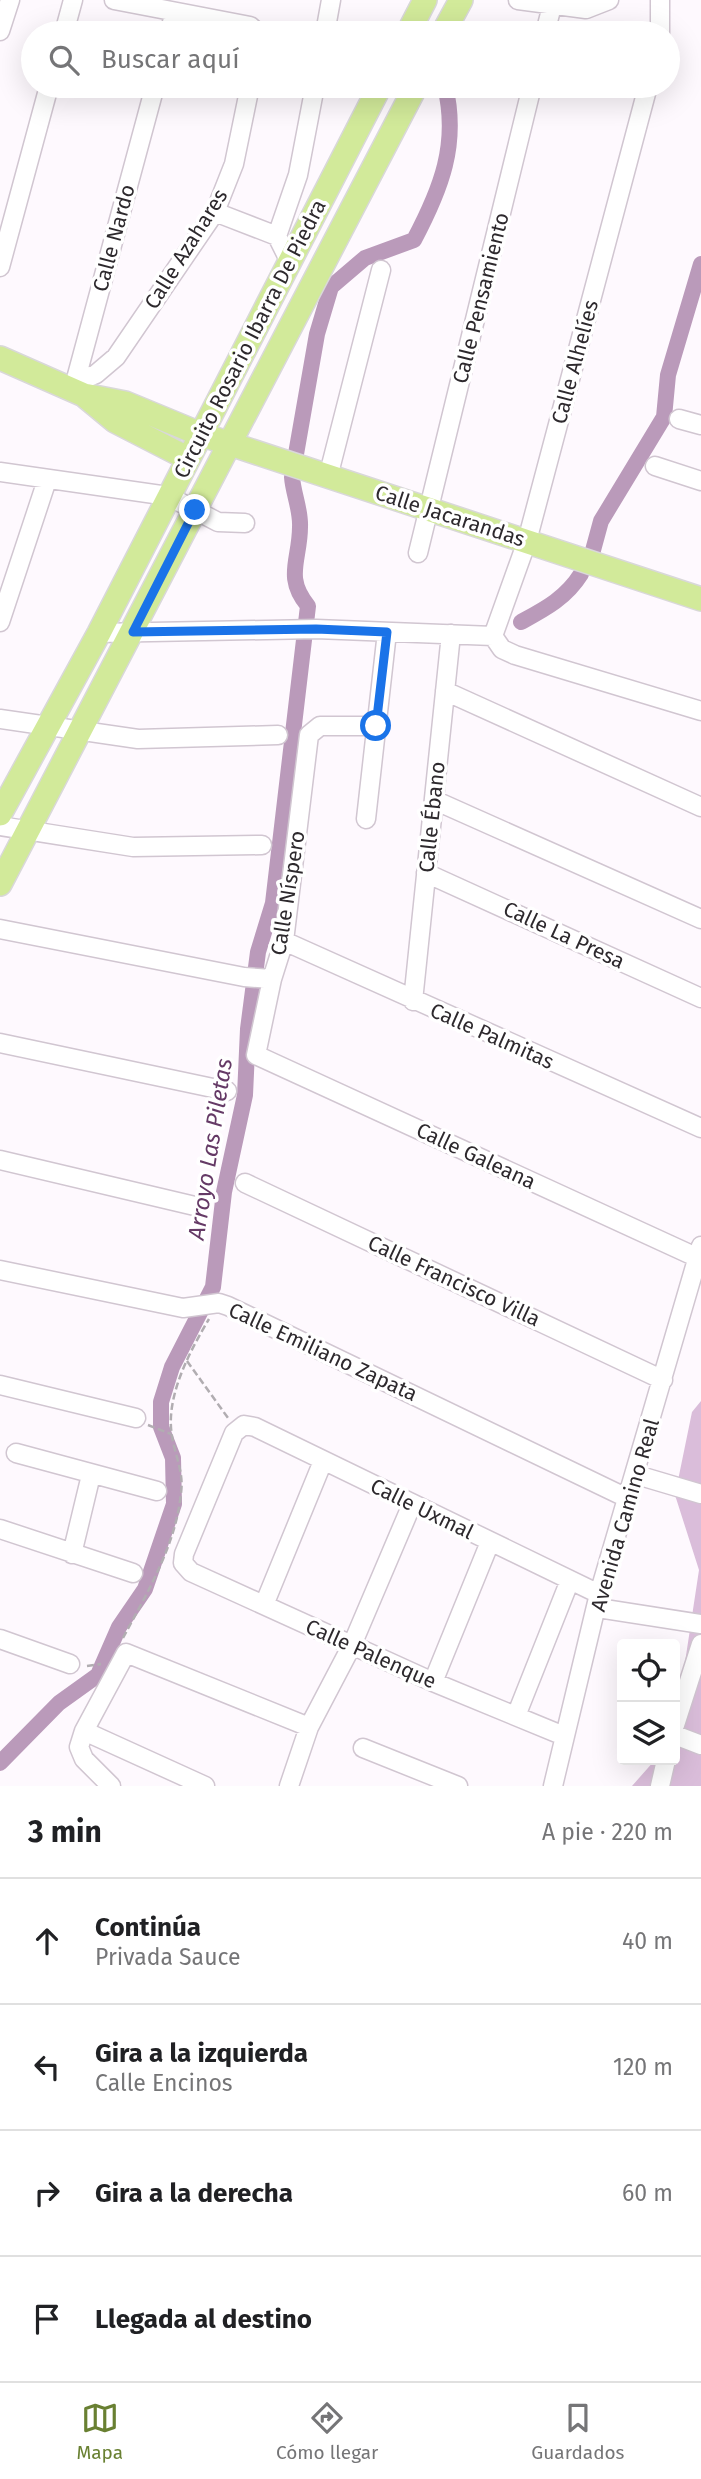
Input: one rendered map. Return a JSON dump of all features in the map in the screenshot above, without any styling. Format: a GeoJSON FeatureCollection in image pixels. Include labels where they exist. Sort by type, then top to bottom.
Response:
{"type":"FeatureCollection","features":[{"type":"Feature","properties":{"kind":"main road"},"geometry":{"type":"LineString","coordinates":[[414,21],[425,0]]}},
{"type":"Feature","properties":{"kind":"main road"},"geometry":{"type":"LineString","coordinates":[[449,21],[460,0]]}},
{"type":"Feature","properties":{"kind":"main road","name":"Circuito Rosario Ibarra De Piedra"},"geometry":{"type":"LineString","coordinates":[[0,814],[99,633],[374,98]]}},
{"type":"Feature","properties":{"kind":"main road"},"geometry":{"type":"LineString","coordinates":[[0,884],[133,632],[227,443],[410,98]]}},
{"type":"Feature","properties":{"kind":"main road"},"geometry":{"type":"LineString","coordinates":[[0,358],[77,389],[115,421],[187,458]]}},
{"type":"Feature","properties":{"kind":"main road","name":"Calle Jacarandas"},"geometry":{"type":"LineString","coordinates":[[77,389],[125,403],[200,434],[701,599]]}},
{"type":"Feature","properties":{"kind":"street"},"geometry":{"type":"LineString","coordinates":[[0,31],[10,0]]}},
{"type":"Feature","properties":{"kind":"street"},"geometry":{"type":"LineString","coordinates":[[67,21],[73,0]]}},
{"type":"Feature","properties":{"kind":"street"},"geometry":{"type":"LineString","coordinates":[[114,0],[223,21]]}},
{"type":"Feature","properties":{"kind":"street"},"geometry":{"type":"LineString","coordinates":[[327,21],[331,0]]}},
{"type":"Feature","properties":{"kind":"street"},"geometry":{"type":"LineString","coordinates":[[518,0],[586,9],[609,0]]}},
{"type":"Feature","properties":{"kind":"street"},"geometry":{"type":"LineString","coordinates":[[660,0],[660,21]]}},
{"type":"Feature","properties":{"kind":"street"},"geometry":{"type":"LineString","coordinates":[[548,21],[552,6]]}},
{"type":"Feature","properties":{"kind":"street"},"geometry":{"type":"LineString","coordinates":[[172,21],[175,12]]}},
{"type":"Feature","properties":{"kind":"street"},"geometry":{"type":"LineString","coordinates":[[0,267],[46,98]]}},
{"type":"Feature","properties":{"kind":"street","name":"Calle Nardo"},"geometry":{"type":"LineString","coordinates":[[77,389],[152,98]]}},
{"type":"Feature","properties":{"kind":"street","name":"Calle Azahares"},"geometry":{"type":"LineString","coordinates":[[77,389],[117,357],[215,212],[234,164],[248,98]]}},
{"type":"Feature","properties":{"kind":"street"},"geometry":{"type":"LineString","coordinates":[[277,236],[299,175],[313,98]]}},
{"type":"Feature","properties":{"kind":"street","name":"Calle Pensamiento"},"geometry":{"type":"LineString","coordinates":[[418,553],[529,98]]}},
{"type":"Feature","properties":{"kind":"street","name":"Calle Alhelíes"},"geometry":{"type":"LineString","coordinates":[[493,636],[527,541],[645,98]]}},
{"type":"Feature","properties":{"kind":"street"},"geometry":{"type":"LineString","coordinates":[[323,198],[351,210]]}},
{"type":"Feature","properties":{"kind":"street"},"geometry":{"type":"LineString","coordinates":[[215,212],[277,236],[289,260]]}},
{"type":"Feature","properties":{"kind":"street"},"geometry":{"type":"LineString","coordinates":[[328,477],[381,270]]}},
{"type":"Feature","properties":{"kind":"street"},"geometry":{"type":"LineString","coordinates":[[679,419],[701,425]]}},
{"type":"Feature","properties":{"kind":"street"},"geometry":{"type":"LineString","coordinates":[[655,466],[701,481]]}},
{"type":"Feature","properties":{"kind":"street"},"geometry":{"type":"LineString","coordinates":[[0,472],[168,496],[218,522],[244,523]]}},
{"type":"Feature","properties":{"kind":"street"},"geometry":{"type":"LineString","coordinates":[[0,622],[47,480]]}},
{"type":"Feature","properties":{"kind":"street"},"geometry":{"type":"LineString","coordinates":[[99,633],[316,629],[493,636],[502,649],[515,655],[701,711]]}},
{"type":"Feature","properties":{"kind":"street"},"geometry":{"type":"LineString","coordinates":[[366,819],[387,632]]}},
{"type":"Feature","properties":{"kind":"street","name":"Calle Ébano"},"geometry":{"type":"LineString","coordinates":[[413,1001],[451,634]]}},
{"type":"Feature","properties":{"kind":"street"},"geometry":{"type":"LineString","coordinates":[[445,691],[701,807]]}},
{"type":"Feature","properties":{"kind":"street"},"geometry":{"type":"LineString","coordinates":[[0,719],[47,728],[149,740],[278,735]]}},
{"type":"Feature","properties":{"kind":"street","name":"Calle Níspero"},"geometry":{"type":"LineString","coordinates":[[256,1055],[267,979],[284,941],[312,729],[320,726],[376,726]]}},
{"type":"Feature","properties":{"kind":"street"},"geometry":{"type":"LineString","coordinates":[[434,800],[701,919]]}},
{"type":"Feature","properties":{"kind":"street"},"geometry":{"type":"LineString","coordinates":[[0,826],[133,847],[261,845]]}},
{"type":"Feature","properties":{"kind":"street","name":"Calle La Presa"},"geometry":{"type":"LineString","coordinates":[[426,873],[701,998]]}},
{"type":"Feature","properties":{"kind":"street"},"geometry":{"type":"LineString","coordinates":[[0,929],[244,977],[267,979]]}},
{"type":"Feature","properties":{"kind":"street","name":"Calle Palmitas"},"geometry":{"type":"LineString","coordinates":[[284,941],[701,1128]]}},
{"type":"Feature","properties":{"kind":"street"},"geometry":{"type":"LineString","coordinates":[[0,1043],[227,1091]]}},
{"type":"Feature","properties":{"kind":"street","name":"Calle Galeana"},"geometry":{"type":"LineString","coordinates":[[256,1055],[699,1250]]}},
{"type":"Feature","properties":{"kind":"street"},"geometry":{"type":"LineString","coordinates":[[0,1160],[199,1207]]}},
{"type":"Feature","properties":{"kind":"street","name":"Calle Francisco Villa"},"geometry":{"type":"LineString","coordinates":[[245,1183],[663,1380]]}},
{"type":"Feature","properties":{"kind":"street","name":"Avenida Camino Real"},"geometry":{"type":"LineString","coordinates":[[553,1786],[599,1601],[663,1380],[694,1298],[699,1250]]}},
{"type":"Feature","properties":{"kind":"street","name":"Calle Emiliano Zapata"},"geometry":{"type":"LineString","coordinates":[[0,1270],[196,1309],[219,1303],[629,1499]]}},
{"type":"Feature","properties":{"kind":"street"},"geometry":{"type":"LineString","coordinates":[[0,1385],[135,1418]]}},
{"type":"Feature","properties":{"kind":"street","name":"Calle Uxmal"},"geometry":{"type":"LineString","coordinates":[[244,1425],[255,1427],[570,1580],[599,1601],[701,1624]]}},
{"type":"Feature","properties":{"kind":"street","name":"Calle Palenque"},"geometry":{"type":"LineString","coordinates":[[244,1425],[234,1433],[184,1554],[183,1563],[191,1572],[433,1682],[564,1736]]}},
{"type":"Feature","properties":{"kind":"street"},"geometry":{"type":"LineString","coordinates":[[16,1453],[157,1491]]}},
{"type":"Feature","properties":{"kind":"street"},"geometry":{"type":"LineString","coordinates":[[264,1605],[323,1461]]}},
{"type":"Feature","properties":{"kind":"street"},"geometry":{"type":"LineString","coordinates":[[72,1554],[91,1475]]}},
{"type":"Feature","properties":{"kind":"street"},"geometry":{"type":"LineString","coordinates":[[637,1475],[701,1494]]}},
{"type":"Feature","properties":{"kind":"street"},"geometry":{"type":"LineString","coordinates":[[289,1786],[309,1727],[352,1646],[412,1504]]}},
{"type":"Feature","properties":{"kind":"street"},"geometry":{"type":"LineString","coordinates":[[0,1529],[133,1573]]}},
{"type":"Feature","properties":{"kind":"street"},"geometry":{"type":"LineString","coordinates":[[433,1682],[490,1542]]}},
{"type":"Feature","properties":{"kind":"street"},"geometry":{"type":"LineString","coordinates":[[516,1716],[570,1580]]}},
{"type":"Feature","properties":{"kind":"street"},"geometry":{"type":"LineString","coordinates":[[0,1639],[70,1664]]}},
{"type":"Feature","properties":{"kind":"street"},"geometry":{"type":"LineString","coordinates":[[680,1709],[701,1644]]}},
{"type":"Feature","properties":{"kind":"street"},"geometry":{"type":"LineString","coordinates":[[111,1786],[85,1759],[79,1748],[84,1731],[126,1653],[309,1727]]}},
{"type":"Feature","properties":{"kind":"street"},"geometry":{"type":"LineString","coordinates":[[84,1731],[205,1786]]}},
{"type":"Feature","properties":{"kind":"street"},"geometry":{"type":"LineString","coordinates":[[680,1737],[701,1745]]}},
{"type":"Feature","properties":{"kind":"street"},"geometry":{"type":"LineString","coordinates":[[363,1748],[458,1786]]}},
{"type":"Feature","properties":{"kind":"street"},"geometry":{"type":"LineString","coordinates":[[660,1786],[665,1765]]}},
{"type":"Feature","properties":{"kind":"path"},"geometry":{"type":"LineString","coordinates":[[187,1361],[228,1418],[244,1425]]}},
{"type":"Feature","properties":{"kind":"path"},"geometry":{"type":"LineString","coordinates":[[157,1430],[169,1433]]}},
{"type":"Feature","properties":{"kind":"path"},"geometry":{"type":"LineString","coordinates":[[89,1667],[110,1662]]}},
{"type":"Feature","properties":{"kind":"shaded area"},"geometry":{"type":"Polygon","coordinates":[[[701,1401],[701,1786],[632,1786],[651,1765],[680,1765],[680,1695],[699,1570],[675,1495],[692,1412],[701,1401]]]}},
{"type":"Feature","properties":{"kind":"waterway","name":"Arroyo Las Piletas"},"geometry":{"type":"LineString","coordinates":[[296,454],[317,334],[331,287],[365,258],[414,240],[432,203],[445,166],[450,127],[447,98]]}},
{"type":"Feature","properties":{"kind":"waterway"},"geometry":{"type":"LineString","coordinates":[[592,554],[601,521],[664,417],[668,375],[701,264]]}},
{"type":"Feature","properties":{"kind":"waterway","name":"Arroyo Las Piletas"},"geometry":{"type":"LineString","coordinates":[[0,1763],[59,1703],[98,1675],[119,1627],[145,1589],[174,1504],[173,1458],[161,1427],[161,1402],[172,1367],[213,1287],[224,1192],[245,1095],[248,1029],[258,952],[273,903],[308,606],[301,596],[295,577],[300,521],[292,477]]}},
{"type":"Feature","properties":{"kind":"waterway"},"geometry":{"type":"LineString","coordinates":[[521,622],[562,596],[581,574]]}},
{"type":"Feature","properties":{"kind":"route"},"geometry":{"type":"LineString","coordinates":[[195,510],[133,632],[316,629],[387,632],[376,726]]}}]}
